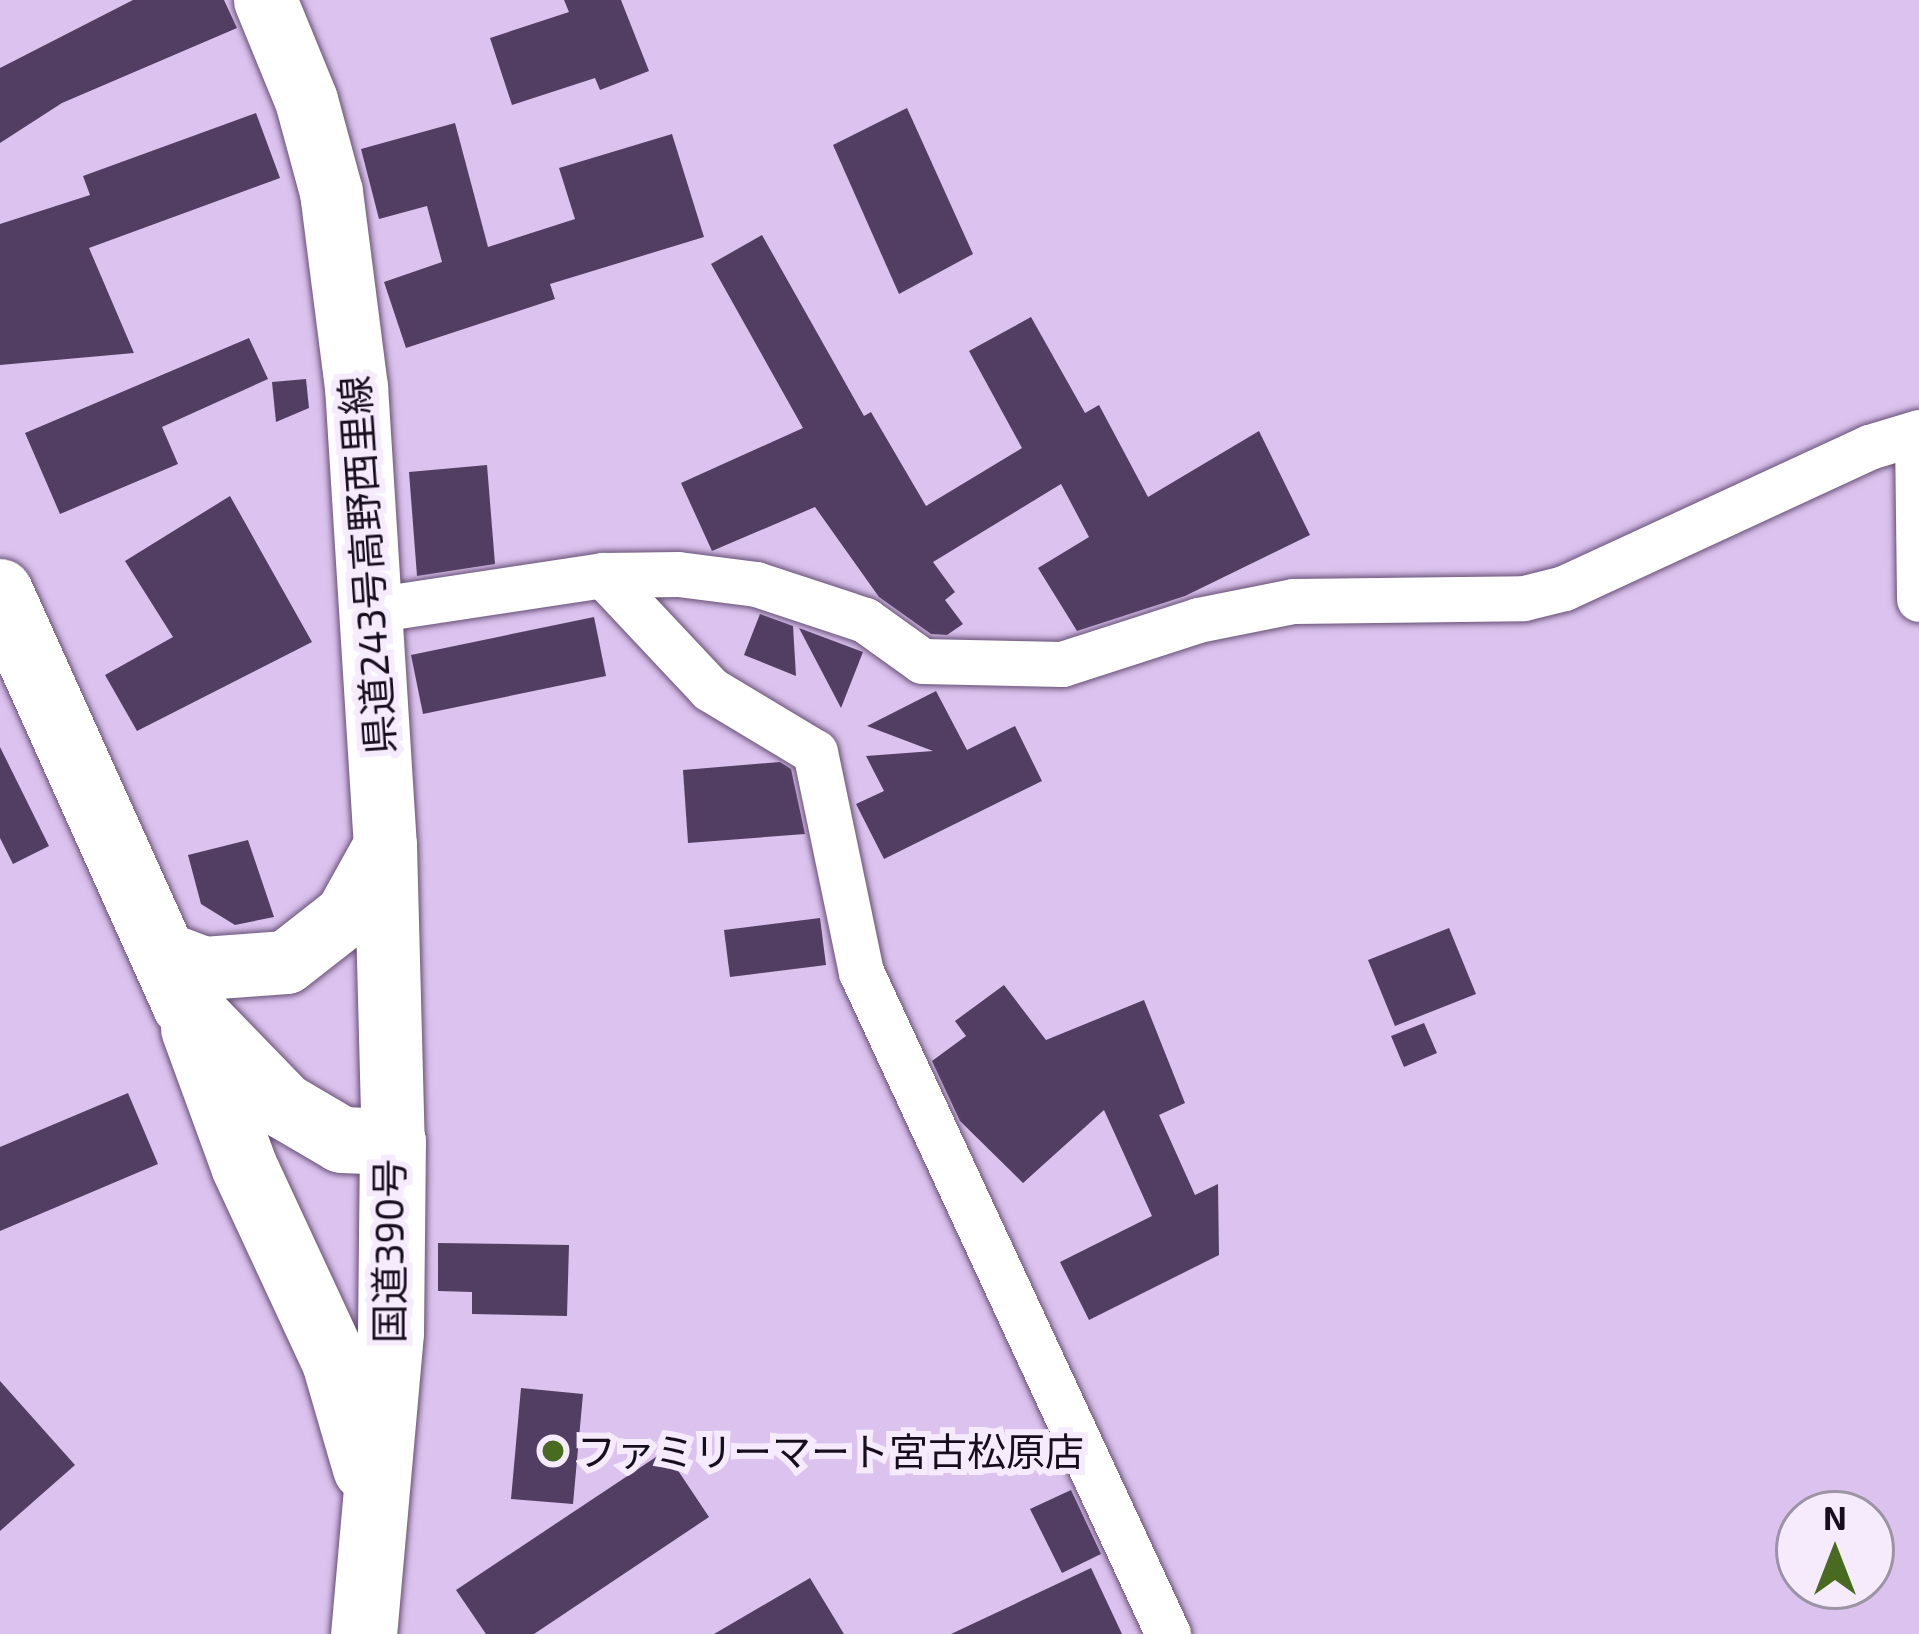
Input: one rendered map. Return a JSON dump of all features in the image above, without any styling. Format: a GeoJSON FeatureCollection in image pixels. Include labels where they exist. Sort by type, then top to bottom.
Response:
{"type":"FeatureCollection","features":[{"type":"Feature","properties":{"kind":"highway","name":"国道390号"},"geometry":{"type":"LineString","coordinates":[[0,592],[175,978],[284,1106],[342,1140],[393,1142],[379,1518],[364,1634]]}},
{"type":"Feature","properties":{"kind":"highway"},"geometry":{"type":"LineString","coordinates":[[175,978],[244,1166],[335,1363],[379,1518]]}},
{"type":"Feature","properties":{"kind":"main road","name":"県道243号高野西里線"},"geometry":{"type":"LineString","coordinates":[[265,0],[331,192],[356,386],[385,844],[393,1142]]}},
{"type":"Feature","properties":{"kind":"main road"},"geometry":{"type":"LineString","coordinates":[[175,978],[204,968],[286,962],[346,915],[385,844]]}},
{"type":"Feature","properties":{"kind":"street"},"geometry":{"type":"LineString","coordinates":[[372,610],[603,575],[756,584],[865,620],[922,661],[1062,664],[1198,620],[1293,602],[1524,598],[1564,589],[1868,447],[1918,432],[1919,599]]}},
{"type":"Feature","properties":{"kind":"street"},"geometry":{"type":"LineString","coordinates":[[603,575],[710,689],[815,752],[861,972],[1168,1634]]}},
{"type":"Feature","properties":{"kind":"building"},"geometry":{"type":"Polygon","coordinates":[[[133,0],[224,0],[237,28],[62,103],[0,143],[0,68],[133,0]]]}},
{"type":"Feature","properties":{"kind":"building"},"geometry":{"type":"Polygon","coordinates":[[[564,0],[621,0],[649,71],[600,90],[595,78],[512,105],[490,38],[569,12],[564,0]]]}},
{"type":"Feature","properties":{"kind":"building"},"geometry":{"type":"Polygon","coordinates":[[[907,108],[973,254],[899,294],[833,145],[907,108]]]}},
{"type":"Feature","properties":{"kind":"building"},"geometry":{"type":"Polygon","coordinates":[[[256,113],[280,178],[89,248],[134,353],[0,365],[0,224],[90,195],[83,176],[256,113]]]}},
{"type":"Feature","properties":{"kind":"building"},"geometry":{"type":"Polygon","coordinates":[[[455,123],[488,247],[575,219],[559,168],[672,134],[704,237],[550,284],[555,299],[406,348],[384,282],[442,262],[427,206],[379,219],[361,149],[455,123]]]}},
{"type":"Feature","properties":{"kind":"building"},"geometry":{"type":"Polygon","coordinates":[[[762,235],[864,416],[871,412],[926,506],[1022,448],[969,351],[1031,317],[1085,413],[1099,405],[1148,497],[1259,431],[1310,535],[1185,596],[1077,631],[1038,568],[1089,537],[1061,484],[933,562],[955,592],[945,600],[963,624],[947,635],[931,634],[879,597],[815,507],[712,551],[681,483],[803,428],[711,264],[762,235]]]}},
{"type":"Feature","properties":{"kind":"building"},"geometry":{"type":"Polygon","coordinates":[[[249,338],[268,379],[162,427],[178,464],[60,514],[25,433],[249,338]]]}},
{"type":"Feature","properties":{"kind":"building"},"geometry":{"type":"Polygon","coordinates":[[[306,379],[309,408],[276,422],[272,382],[306,379]]]}},
{"type":"Feature","properties":{"kind":"building"},"geometry":{"type":"Polygon","coordinates":[[[487,465],[495,564],[417,576],[409,472],[487,465]]]}},
{"type":"Feature","properties":{"kind":"building"},"geometry":{"type":"Polygon","coordinates":[[[230,496],[312,642],[137,731],[105,675],[173,637],[125,561],[230,496]]]}},
{"type":"Feature","properties":{"kind":"building"},"geometry":{"type":"Polygon","coordinates":[[[760,614],[793,626],[796,676],[744,655],[760,614]]]}},
{"type":"Feature","properties":{"kind":"building"},"geometry":{"type":"Polygon","coordinates":[[[594,617],[606,676],[423,714],[411,655],[594,617]]]}},
{"type":"Feature","properties":{"kind":"building"},"geometry":{"type":"Polygon","coordinates":[[[799,628],[863,652],[841,708],[799,628]]]}},
{"type":"Feature","properties":{"kind":"building"},"geometry":{"type":"Polygon","coordinates":[[[936,691],[967,750],[1015,726],[1042,781],[884,859],[856,804],[884,791],[866,756],[933,751],[867,726],[936,691]]]}},
{"type":"Feature","properties":{"kind":"building"},"geometry":{"type":"Polygon","coordinates":[[[0,747],[49,846],[13,864],[0,838],[0,747]]]}},
{"type":"Feature","properties":{"kind":"building"},"geometry":{"type":"Polygon","coordinates":[[[780,762],[791,769],[805,834],[688,843],[683,770],[780,762]]]}},
{"type":"Feature","properties":{"kind":"building"},"geometry":{"type":"Polygon","coordinates":[[[248,840],[274,917],[235,925],[201,904],[188,855],[248,840]]]}},
{"type":"Feature","properties":{"kind":"building"},"geometry":{"type":"Polygon","coordinates":[[[820,918],[826,965],[730,977],[724,930],[820,918]]]}},
{"type":"Feature","properties":{"kind":"building"},"geometry":{"type":"Polygon","coordinates":[[[1449,928],[1476,994],[1395,1026],[1368,960],[1449,928]]]}},
{"type":"Feature","properties":{"kind":"building"},"geometry":{"type":"Polygon","coordinates":[[[1004,985],[1046,1040],[1144,1000],[1185,1103],[1159,1115],[1195,1195],[1218,1184],[1219,1255],[1089,1320],[1060,1262],[1152,1216],[1104,1110],[1023,1183],[960,1121],[932,1061],[966,1036],[955,1021],[1004,985]]]}},
{"type":"Feature","properties":{"kind":"building"},"geometry":{"type":"Polygon","coordinates":[[[1424,1023],[1437,1053],[1404,1067],[1391,1036],[1424,1023]]]}},
{"type":"Feature","properties":{"kind":"building"},"geometry":{"type":"Polygon","coordinates":[[[128,1093],[158,1164],[0,1231],[0,1147],[128,1093]]]}},
{"type":"Feature","properties":{"kind":"building"},"geometry":{"type":"Polygon","coordinates":[[[438,1243],[569,1245],[567,1316],[472,1314],[472,1292],[438,1291],[438,1243]]]}},
{"type":"Feature","properties":{"kind":"building"},"geometry":{"type":"Polygon","coordinates":[[[0,1381],[75,1465],[0,1531],[0,1381]]]}},
{"type":"Feature","properties":{"kind":"building"},"geometry":{"type":"Polygon","coordinates":[[[521,1388],[583,1394],[573,1504],[511,1499],[521,1388]]]}},
{"type":"Feature","properties":{"kind":"building"},"geometry":{"type":"Polygon","coordinates":[[[665,1451],[709,1517],[534,1634],[486,1634],[456,1590],[665,1451]]]}},
{"type":"Feature","properties":{"kind":"building"},"geometry":{"type":"Polygon","coordinates":[[[1071,1490],[1101,1554],[1062,1573],[1030,1509],[1071,1490]]]}},
{"type":"Feature","properties":{"kind":"building"},"geometry":{"type":"Polygon","coordinates":[[[1091,1568],[1122,1634],[951,1634],[1091,1568]]]}},
{"type":"Feature","properties":{"kind":"building"},"geometry":{"type":"Polygon","coordinates":[[[810,1578],[844,1634],[714,1634],[810,1578]]]}},
{"type":"Feature","properties":{"kind":"place","name":"ファミリーマート宮古松原店"},"geometry":{"type":"Point","coordinates":[553,1451]}}]}
